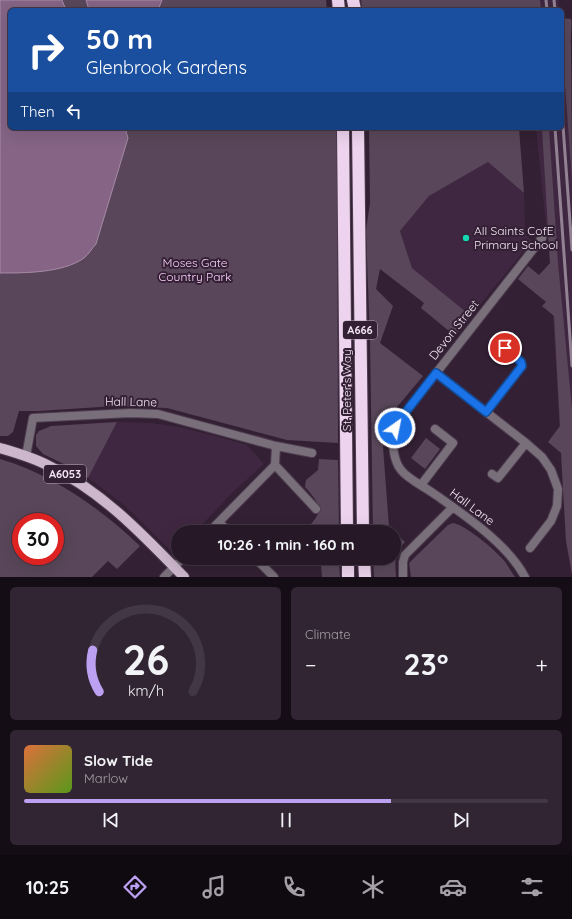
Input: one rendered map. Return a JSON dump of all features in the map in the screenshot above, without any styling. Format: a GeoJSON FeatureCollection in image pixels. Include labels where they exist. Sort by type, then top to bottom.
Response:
{"type":"FeatureCollection","features":[{"type":"Feature","properties":{"kind":"highway","name":"St. Peter's Way"},"geometry":{"type":"LineString","coordinates":[[343,130],[347,525]]}},
{"type":"Feature","properties":{"kind":"highway","name":"St. Peter's Way"},"geometry":{"type":"LineString","coordinates":[[358,130],[363,525]]}},
{"type":"Feature","properties":{"kind":"highway"},"geometry":{"type":"LineString","coordinates":[[348,565],[348,577]]}},
{"type":"Feature","properties":{"kind":"highway"},"geometry":{"type":"LineString","coordinates":[[364,565],[365,577]]}},
{"type":"Feature","properties":{"kind":"main road","name":"A6053"},"geometry":{"type":"LineString","coordinates":[[0,448],[26,456],[75,480],[121,515],[184,577]]}},
{"type":"Feature","properties":{"kind":"street","name":"Devon Street"},"geometry":{"type":"LineString","coordinates":[[398,464],[394,454],[395,428],[401,418],[542,238]]}},
{"type":"Feature","properties":{"kind":"street"},"geometry":{"type":"LineString","coordinates":[[486,412],[522,366],[521,362],[505,348]]}},
{"type":"Feature","properties":{"kind":"street"},"geometry":{"type":"LineString","coordinates":[[436,373],[526,443],[547,463],[555,479],[558,497],[557,506],[551,521],[530,548]]}},
{"type":"Feature","properties":{"kind":"street","name":"Hall Lane"},"geometry":{"type":"LineString","coordinates":[[26,456],[33,418],[130,413],[158,414],[276,446],[312,453]]}},
{"type":"Feature","properties":{"kind":"street"},"geometry":{"type":"LineString","coordinates":[[421,485],[453,443],[435,429]]}},
{"type":"Feature","properties":{"kind":"street"},"geometry":{"type":"LineString","coordinates":[[492,474],[498,478],[526,443]]}},
{"type":"Feature","properties":{"kind":"street"},"geometry":{"type":"LineString","coordinates":[[216,525],[275,465],[276,446]]}},
{"type":"Feature","properties":{"kind":"street","name":"Hall Lane"},"geometry":{"type":"LineString","coordinates":[[398,464],[403,473],[453,507],[510,554],[525,577]]}},
{"type":"Feature","properties":{"kind":"street"},"geometry":{"type":"LineString","coordinates":[[275,465],[316,509]]}},
{"type":"Feature","properties":{"kind":"street"},"geometry":{"type":"LineString","coordinates":[[403,577],[403,562],[405,555],[453,507]]}},
{"type":"Feature","properties":{"kind":"street"},"geometry":{"type":"LineString","coordinates":[[219,522],[222,525]]}},
{"type":"Feature","properties":{"kind":"street"},"geometry":{"type":"LineString","coordinates":[[262,565],[274,577]]}},
{"type":"Feature","properties":{"kind":"street"},"geometry":{"type":"LineString","coordinates":[[164,577],[174,567]]}},
{"type":"Feature","properties":{"kind":"shaded area"},"geometry":{"type":"Polygon","coordinates":[[[0,0],[62,0],[65,8],[8,8],[8,130],[126,130],[128,138],[96,244],[87,255],[66,267],[44,271],[0,273],[0,0]]]}},
{"type":"Feature","properties":{"kind":"shaded area"},"geometry":{"type":"Polygon","coordinates":[[[86,0],[162,0],[159,8],[88,8],[86,0]]]}},
{"type":"Feature","properties":{"kind":"shaded area"},"geometry":{"type":"Polygon","coordinates":[[[531,0],[559,0],[559,8],[532,8],[531,0]]]}},
{"type":"Feature","properties":{"kind":"shaded area"},"geometry":{"type":"Polygon","coordinates":[[[564,18],[571,19],[572,23],[570,45],[572,73],[572,574],[566,541],[550,263],[536,130],[564,130],[564,18]]]}},
{"type":"Feature","properties":{"kind":"shaded area","name":"All Saints CofE Primary School"},"geometry":{"type":"Polygon","coordinates":[[[488,162],[524,193],[525,234],[532,241],[471,316],[412,268],[400,231],[429,196],[488,162]]]}},
{"type":"Feature","properties":{"kind":"shaded area"},"geometry":{"type":"Polygon","coordinates":[[[117,422],[151,423],[179,427],[247,445],[264,464],[234,491],[202,525],[171,525],[171,551],[123,504],[88,478],[117,422]]]}},
{"type":"Feature","properties":{"kind":"green space","name":"Moses Gate Country Park"},"geometry":{"type":"Polygon","coordinates":[[[0,0],[326,0],[327,8],[8,8],[8,130],[337,130],[338,443],[287,440],[167,408],[115,406],[19,411],[13,432],[8,436],[0,436],[0,0]]]}},
{"type":"Feature","properties":{"kind":"green space"},"geometry":{"type":"Polygon","coordinates":[[[361,0],[540,0],[541,8],[362,8],[361,0]]]}},
{"type":"Feature","properties":{"kind":"green space"},"geometry":{"type":"Polygon","coordinates":[[[564,18],[571,19],[572,180],[564,71],[564,18]]]}},
{"type":"Feature","properties":{"kind":"green space"},"geometry":{"type":"Polygon","coordinates":[[[369,130],[519,130],[524,193],[488,162],[429,196],[400,231],[412,268],[471,316],[455,336],[421,308],[424,303],[380,269],[376,289],[393,306],[380,343],[423,376],[392,413],[388,423],[383,447],[389,525],[373,525],[370,341],[366,230],[370,203],[369,130]]]}},
{"type":"Feature","properties":{"kind":"green space"},"geometry":{"type":"Polygon","coordinates":[[[542,130],[549,130],[558,263],[572,409],[572,574],[566,541],[561,453],[548,442],[560,426],[554,316],[542,306],[546,302],[518,279],[528,266],[539,275],[550,263],[542,130]]]}},
{"type":"Feature","properties":{"kind":"green space"},"geometry":{"type":"Polygon","coordinates":[[[117,422],[88,478],[70,467],[43,454],[36,446],[36,435],[39,431],[51,426],[117,422]]]}},
{"type":"Feature","properties":{"kind":"green space"},"geometry":{"type":"Polygon","coordinates":[[[426,438],[440,449],[425,469],[411,458],[426,438]]]}},
{"type":"Feature","properties":{"kind":"green space"},"geometry":{"type":"Polygon","coordinates":[[[0,459],[39,474],[75,494],[109,519],[140,546],[117,569],[108,561],[92,577],[0,577],[0,459]]]}},
{"type":"Feature","properties":{"kind":"green space"},"geometry":{"type":"Polygon","coordinates":[[[319,459],[338,460],[339,525],[310,525],[319,510],[316,500],[305,487],[306,480],[318,470],[319,459]]]}},
{"type":"Feature","properties":{"kind":"green space"},"geometry":{"type":"Polygon","coordinates":[[[453,523],[466,529],[489,546],[502,558],[515,577],[411,577],[409,563],[448,525],[453,523]]]}},
{"type":"Feature","properties":{"kind":"green space"},"geometry":{"type":"Polygon","coordinates":[[[401,538],[405,542],[401,546],[401,538]]]}},
{"type":"Feature","properties":{"kind":"green space"},"geometry":{"type":"Polygon","coordinates":[[[321,565],[339,565],[340,577],[322,577],[321,565]]]}},
{"type":"Feature","properties":{"kind":"green space"},"geometry":{"type":"Polygon","coordinates":[[[373,565],[395,565],[396,577],[374,577],[373,565]]]}},
{"type":"Feature","properties":{"kind":"railway"},"geometry":{"type":"LineString","coordinates":[[546,0],[547,8]]}},
{"type":"Feature","properties":{"kind":"railway"},"geometry":{"type":"LineString","coordinates":[[554,0],[555,8]]}},
{"type":"Feature","properties":{"kind":"railway"},"geometry":{"type":"LineString","coordinates":[[555,130],[572,366]]}},
{"type":"Feature","properties":{"kind":"railway"},"geometry":{"type":"LineString","coordinates":[[563,130],[572,250]]}},
{"type":"Feature","properties":{"kind":"place","name":"All Saints CofE Primary School"},"geometry":{"type":"Point","coordinates":[466,238]}},
{"type":"Feature","properties":{"kind":"route"},"geometry":{"type":"LineString","coordinates":[[395,428],[436,373],[486,412],[522,366],[521,362],[505,348]]}}]}
